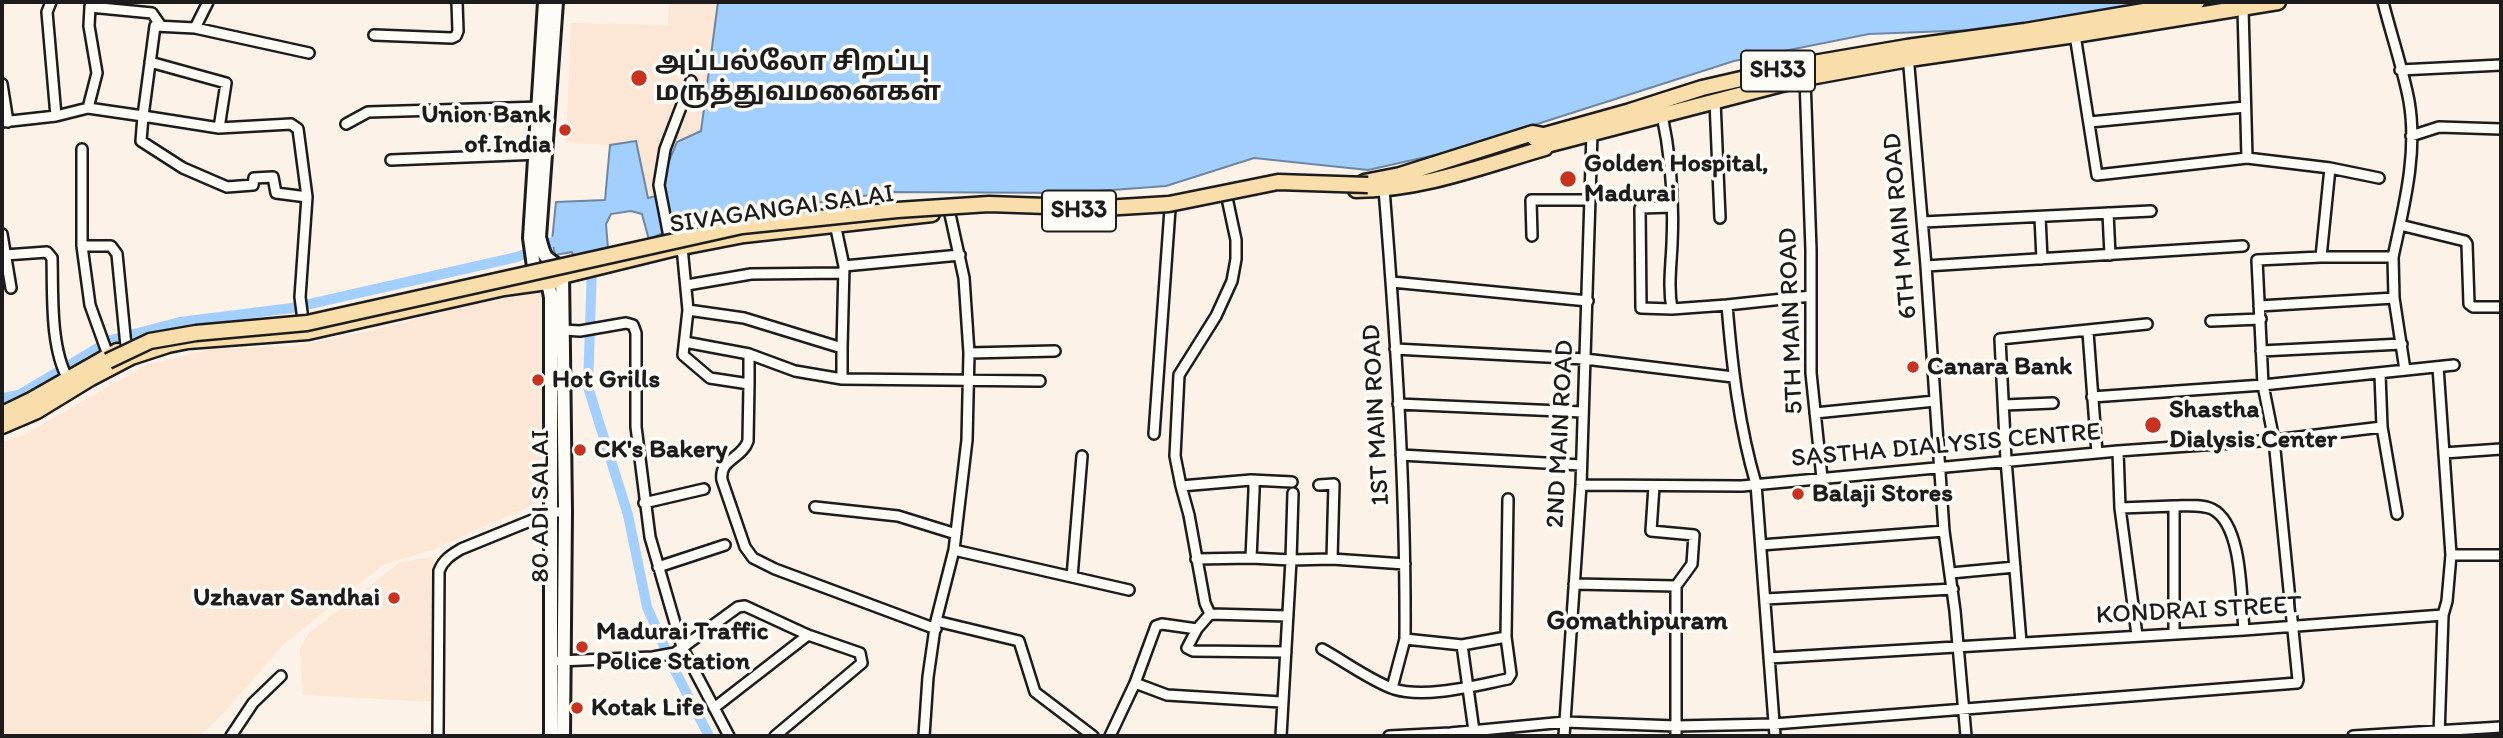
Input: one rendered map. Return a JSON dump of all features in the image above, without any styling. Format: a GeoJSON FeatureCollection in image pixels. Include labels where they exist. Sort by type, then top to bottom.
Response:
{"type":"FeatureCollection","features":[{"type":"Feature","properties":{"kind":"main road"},"geometry":{"type":"LineString","coordinates":[[544,281],[535,274],[537,260],[534,237],[540,154],[545,2]]}},
{"type":"Feature","properties":{"kind":"main road"},"geometry":{"type":"LineString","coordinates":[[542,107],[554,44],[556,2]]}},
{"type":"Feature","properties":{"kind":"main road","name":"SIVAGANGAI SALAI"},"geometry":{"type":"LineString","coordinates":[[674,245],[742,224],[1026,202],[1104,206],[1169,202],[1278,181],[1364,182],[1400,175],[1533,133],[1545,140],[1592,133],[1908,53],[2197,2]]}},
{"type":"Feature","properties":{"kind":"main road","name":"SIVAGANGAI SALAI"},"geometry":{"type":"LineString","coordinates":[[2,414],[66,374],[150,341],[196,333],[307,323],[742,226],[897,210],[989,204],[1104,208],[1169,204],[1278,182],[1368,186],[1405,179],[1545,140],[1702,88],[1802,65],[2075,35],[2278,2]]}},
{"type":"Feature","properties":{"kind":"main road","name":"SIVAGANGAI SALAI"},"geometry":{"type":"LineString","coordinates":[[107,356],[125,341],[186,328],[303,316],[537,260],[568,269],[674,245],[948,209],[1039,209],[1104,213],[1170,209],[1279,187],[1384,189],[1428,183],[1545,148],[1545,140]]}},
{"type":"Feature","properties":{"kind":"main road","name":"SIVAGANGAI SALAI"},"geometry":{"type":"LineString","coordinates":[[2,426],[37,411],[131,357],[168,345],[308,332],[554,281],[568,269]]}},
{"type":"Feature","properties":{"kind":"main road","name":"80 ADI SALAI"},"geometry":{"type":"LineString","coordinates":[[551,736],[557,661],[563,330],[568,269]]}},
{"type":"Feature","properties":{"kind":"main road","name":"80 ADI SALAI"},"geometry":{"type":"LineString","coordinates":[[544,281],[551,297],[559,512]]}},
{"type":"Feature","properties":{"kind":"main road","name":"80 ADI SALAI"},"geometry":{"type":"LineString","coordinates":[[557,661],[563,736]]}},
{"type":"Feature","properties":{"kind":"street"},"geometry":{"type":"LineString","coordinates":[[51,2],[47,12],[55,116]]}},
{"type":"Feature","properties":{"kind":"street"},"geometry":{"type":"LineString","coordinates":[[47,12],[60,2]]}},
{"type":"Feature","properties":{"kind":"street"},"geometry":{"type":"LineString","coordinates":[[195,29],[208,2]]}},
{"type":"Feature","properties":{"kind":"street"},"geometry":{"type":"LineString","coordinates":[[374,36],[452,38],[458,31],[457,2]]}},
{"type":"Feature","properties":{"kind":"street"},"geometry":{"type":"LineString","coordinates":[[2383,2],[2409,102],[2411,132],[2408,190],[2393,257],[2394,298],[2405,370]]}},
{"type":"Feature","properties":{"kind":"street"},"geometry":{"type":"LineString","coordinates":[[88,108],[97,73],[89,26],[90,4],[152,13],[160,26]]}},
{"type":"Feature","properties":{"kind":"street"},"geometry":{"type":"LineString","coordinates":[[2243,8],[2247,158]]}},
{"type":"Feature","properties":{"kind":"street"},"geometry":{"type":"LineString","coordinates":[[307,197],[276,193],[273,177],[254,178],[253,185],[227,187],[183,168],[141,142],[155,26],[195,29],[309,53]]}},
{"type":"Feature","properties":{"kind":"street"},"geometry":{"type":"LineString","coordinates":[[2075,35],[2097,174],[2247,158],[2330,168],[2379,178]]}},
{"type":"Feature","properties":{"kind":"street","name":"6TH MAIN ROAD"},"geometry":{"type":"LineString","coordinates":[[1908,53],[1923,222],[1944,531],[1951,573],[1966,736]]}},
{"type":"Feature","properties":{"kind":"street"},"geometry":{"type":"LineString","coordinates":[[150,62],[226,83],[219,128]]}},
{"type":"Feature","properties":{"kind":"street"},"geometry":{"type":"LineString","coordinates":[[2400,70],[2501,65]]}},
{"type":"Feature","properties":{"kind":"street","name":"5TH MAIN ROAD"},"geometry":{"type":"LineString","coordinates":[[1805,78],[1811,373],[1822,478]]}},
{"type":"Feature","properties":{"kind":"street"},"geometry":{"type":"LineString","coordinates":[[691,81],[665,149],[659,192],[687,285],[688,310],[683,355],[710,378],[749,384]]}},
{"type":"Feature","properties":{"kind":"street"},"geometry":{"type":"LineString","coordinates":[[2,84],[5,122],[55,116],[88,108],[219,128],[295,125],[300,134],[307,197],[300,297],[303,316]]}},
{"type":"Feature","properties":{"kind":"street"},"geometry":{"type":"LineString","coordinates":[[1716,101],[1720,218]]}},
{"type":"Feature","properties":{"kind":"street"},"geometry":{"type":"LineString","coordinates":[[346,124],[368,112],[542,107]]}},
{"type":"Feature","properties":{"kind":"street"},"geometry":{"type":"LineString","coordinates":[[2090,122],[2245,107]]}},
{"type":"Feature","properties":{"kind":"street"},"geometry":{"type":"LineString","coordinates":[[1662,115],[1670,151],[1672,208],[1668,289],[1672,309]]}},
{"type":"Feature","properties":{"kind":"street"},"geometry":{"type":"LineString","coordinates":[[2411,132],[2439,127],[2501,129]]}},
{"type":"Feature","properties":{"kind":"street","name":"2ND MAIN ROAD"},"geometry":{"type":"LineString","coordinates":[[1564,736],[1581,485],[1592,133]]}},
{"type":"Feature","properties":{"kind":"street"},"geometry":{"type":"LineString","coordinates":[[82,149],[82,246],[90,305],[107,356]]}},
{"type":"Feature","properties":{"kind":"street"},"geometry":{"type":"LineString","coordinates":[[391,160],[540,154]]}},
{"type":"Feature","properties":{"kind":"street"},"geometry":{"type":"LineString","coordinates":[[2321,257],[2330,168]]}},
{"type":"Feature","properties":{"kind":"street","name":"1ST MAIN ROAD"},"geometry":{"type":"LineString","coordinates":[[1384,189],[1401,455],[1405,564],[1405,639],[1391,688]]}},
{"type":"Feature","properties":{"kind":"street"},"geometry":{"type":"LineString","coordinates":[[1210,614],[1175,456],[1179,374],[1216,316],[1231,281],[1236,259],[1236,240],[1227,198]]}},
{"type":"Feature","properties":{"kind":"street"},"geometry":{"type":"LineString","coordinates":[[1532,236],[1531,200],[1590,200]]}},
{"type":"Feature","properties":{"kind":"street"},"geometry":{"type":"LineString","coordinates":[[1672,208],[1640,208],[1641,308],[1672,309],[1811,296]]}},
{"type":"Feature","properties":{"kind":"street"},"geometry":{"type":"LineString","coordinates":[[924,736],[928,677],[936,625],[954,550],[967,440],[969,354],[964,278],[948,209]]}},
{"type":"Feature","properties":{"kind":"street"},"geometry":{"type":"LineString","coordinates":[[1154,434],[1170,209]]}},
{"type":"Feature","properties":{"kind":"street"},"geometry":{"type":"LineString","coordinates":[[1923,222],[2151,211]]}},
{"type":"Feature","properties":{"kind":"street"},"geometry":{"type":"LineString","coordinates":[[2108,213],[2110,255]]}},
{"type":"Feature","properties":{"kind":"street"},"geometry":{"type":"LineString","coordinates":[[2040,218],[2042,259]]}},
{"type":"Feature","properties":{"kind":"street"},"geometry":{"type":"LineString","coordinates":[[835,224],[844,269],[842,379]]}},
{"type":"Feature","properties":{"kind":"street"},"geometry":{"type":"LineString","coordinates":[[2400,225],[2465,241],[2469,303],[2473,307],[2501,307]]}},
{"type":"Feature","properties":{"kind":"street"},"geometry":{"type":"LineString","coordinates":[[2,234],[11,288]]}},
{"type":"Feature","properties":{"kind":"street"},"geometry":{"type":"LineString","coordinates":[[82,246],[111,246],[117,254],[125,341]]}},
{"type":"Feature","properties":{"kind":"street"},"geometry":{"type":"LineString","coordinates":[[1926,266],[2243,246]]}},
{"type":"Feature","properties":{"kind":"street"},"geometry":{"type":"LineString","coordinates":[[5,255],[47,252],[52,258],[54,319],[66,374]]}},
{"type":"Feature","properties":{"kind":"street"},"geometry":{"type":"LineString","coordinates":[[687,285],[751,274],[844,269],[960,254]]}},
{"type":"Feature","properties":{"kind":"street"},"geometry":{"type":"LineString","coordinates":[[1389,736],[1565,722],[1676,731],[2297,683],[2294,627],[2274,440],[2263,385],[2257,260],[2393,257]]}},
{"type":"Feature","properties":{"kind":"street"},"geometry":{"type":"LineString","coordinates":[[1391,282],[1588,301]]}},
{"type":"Feature","properties":{"kind":"street"},"geometry":{"type":"LineString","coordinates":[[2259,306],[2394,298]]}},
{"type":"Feature","properties":{"kind":"street"},"geometry":{"type":"LineString","coordinates":[[1727,305],[1733,377],[1756,484],[1774,736]]}},
{"type":"Feature","properties":{"kind":"street"},"geometry":{"type":"LineString","coordinates":[[688,310],[744,318],[842,348]]}},
{"type":"Feature","properties":{"kind":"street"},"geometry":{"type":"LineString","coordinates":[[2211,321],[2261,319]]}},
{"type":"Feature","properties":{"kind":"street"},"geometry":{"type":"LineString","coordinates":[[563,330],[580,331],[626,323],[633,325],[636,333],[636,427],[650,537],[678,650],[729,736]]}},
{"type":"Feature","properties":{"kind":"street"},"geometry":{"type":"LineString","coordinates":[[2021,642],[2000,339],[2147,324]]}},
{"type":"Feature","properties":{"kind":"street"},"geometry":{"type":"LineString","coordinates":[[2088,332],[2097,453]]}},
{"type":"Feature","properties":{"kind":"street"},"geometry":{"type":"LineString","coordinates":[[685,342],[748,354],[795,371],[842,379],[1040,382]]}},
{"type":"Feature","properties":{"kind":"street"},"geometry":{"type":"LineString","coordinates":[[2261,351],[2402,344]]}},
{"type":"Feature","properties":{"kind":"street"},"geometry":{"type":"LineString","coordinates":[[1395,349],[1585,359],[1733,377]]}},
{"type":"Feature","properties":{"kind":"street"},"geometry":{"type":"LineString","coordinates":[[969,354],[1055,351]]}},
{"type":"Feature","properties":{"kind":"street"},"geometry":{"type":"LineString","coordinates":[[748,354],[746,450],[725,464],[721,471],[745,547],[753,558],[775,569],[936,625],[1018,641],[1035,692],[1094,736]]}},
{"type":"Feature","properties":{"kind":"street"},"geometry":{"type":"LineString","coordinates":[[2092,397],[2263,385],[2454,365]]}},
{"type":"Feature","properties":{"kind":"street"},"geometry":{"type":"LineString","coordinates":[[2438,367],[2451,555],[2447,601],[2443,614],[2439,733]]}},
{"type":"Feature","properties":{"kind":"street"},"geometry":{"type":"LineString","coordinates":[[2380,374],[2382,427],[2397,514]]}},
{"type":"Feature","properties":{"kind":"street"},"geometry":{"type":"LineString","coordinates":[[1815,413],[1935,401]]}},
{"type":"Feature","properties":{"kind":"street"},"geometry":{"type":"LineString","coordinates":[[2004,405],[2053,402]]}},
{"type":"Feature","properties":{"kind":"street"},"geometry":{"type":"LineString","coordinates":[[1398,404],[1583,412]]}},
{"type":"Feature","properties":{"kind":"street"},"geometry":{"type":"LineString","coordinates":[[2118,451],[2274,440],[2382,427]]}},
{"type":"Feature","properties":{"kind":"street"},"geometry":{"type":"LineString","coordinates":[[2444,453],[2501,449]]}},
{"type":"Feature","properties":{"kind":"street","name":"SASTHA DIALYSIS CENTRE"},"geometry":{"type":"LineString","coordinates":[[1581,485],[1756,484],[2118,451],[2120,508],[2137,635]]}},
{"type":"Feature","properties":{"kind":"street"},"geometry":{"type":"LineString","coordinates":[[1401,455],[1581,465]]}},
{"type":"Feature","properties":{"kind":"street"},"geometry":{"type":"LineString","coordinates":[[1072,577],[1082,456]]}},
{"type":"Feature","properties":{"kind":"street"},"geometry":{"type":"LineString","coordinates":[[1181,486],[1251,480],[1292,482]]}},
{"type":"Feature","properties":{"kind":"street"},"geometry":{"type":"LineString","coordinates":[[1251,480],[1254,484],[1251,558]]}},
{"type":"Feature","properties":{"kind":"street"},"geometry":{"type":"LineString","coordinates":[[1319,485],[1334,484],[1332,559]]}},
{"type":"Feature","properties":{"kind":"street"},"geometry":{"type":"LineString","coordinates":[[1654,486],[1651,531],[1694,535],[1692,564],[1676,586],[1676,731]]}},
{"type":"Feature","properties":{"kind":"street"},"geometry":{"type":"LineString","coordinates":[[644,503],[704,489]]}},
{"type":"Feature","properties":{"kind":"street"},"geometry":{"type":"LineString","coordinates":[[1281,736],[1293,493]]}},
{"type":"Feature","properties":{"kind":"street"},"geometry":{"type":"LineString","coordinates":[[1322,649],[1391,688],[1416,692],[1468,687],[1511,677],[1506,637],[1508,499]]}},
{"type":"Feature","properties":{"kind":"street"},"geometry":{"type":"LineString","coordinates":[[2174,506],[2174,633]]}},
{"type":"Feature","properties":{"kind":"street"},"geometry":{"type":"LineString","coordinates":[[2120,508],[2174,506],[2212,509],[2230,526],[2235,541],[2244,630]]}},
{"type":"Feature","properties":{"kind":"street"},"geometry":{"type":"LineString","coordinates":[[816,507],[898,516],[956,534]]}},
{"type":"Feature","properties":{"kind":"street"},"geometry":{"type":"LineString","coordinates":[[438,736],[439,571],[442,564],[461,549],[559,512]]}},
{"type":"Feature","properties":{"kind":"street"},"geometry":{"type":"LineString","coordinates":[[1760,545],[1944,531]]}},
{"type":"Feature","properties":{"kind":"street"},"geometry":{"type":"LineString","coordinates":[[658,567],[724,545]]}},
{"type":"Feature","properties":{"kind":"street"},"geometry":{"type":"LineString","coordinates":[[954,550],[1129,590]]}},
{"type":"Feature","properties":{"kind":"street"},"geometry":{"type":"LineString","coordinates":[[2451,555],[2501,555]]}},
{"type":"Feature","properties":{"kind":"street"},"geometry":{"type":"LineString","coordinates":[[1196,559],[1332,559],[1405,564]]}},
{"type":"Feature","properties":{"kind":"street"},"geometry":{"type":"LineString","coordinates":[[1951,573],[2015,567]]}},
{"type":"Feature","properties":{"kind":"street"},"geometry":{"type":"LineString","coordinates":[[1574,584],[1676,586]]}},
{"type":"Feature","properties":{"kind":"street"},"geometry":{"type":"LineString","coordinates":[[1765,599],[1952,589]]}},
{"type":"Feature","properties":{"kind":"street"},"geometry":{"type":"LineString","coordinates":[[557,661],[653,657],[678,650],[738,607],[745,606],[808,635],[860,653],[862,663],[775,736]]}},
{"type":"Feature","properties":{"kind":"street"},"geometry":{"type":"LineString","coordinates":[[1286,652],[1189,650],[1187,645],[1196,629],[1210,614],[1288,616]]}},
{"type":"Feature","properties":{"kind":"street","name":"KONDRAI STREET"},"geometry":{"type":"LineString","coordinates":[[1769,658],[2294,627],[2443,614]]}},
{"type":"Feature","properties":{"kind":"street"},"geometry":{"type":"LineString","coordinates":[[1110,736],[1135,683],[1156,626],[1162,624],[1196,629]]}},
{"type":"Feature","properties":{"kind":"street"},"geometry":{"type":"LineString","coordinates":[[714,708],[808,635]]}},
{"type":"Feature","properties":{"kind":"street"},"geometry":{"type":"LineString","coordinates":[[1405,639],[1462,645],[1506,637]]}},
{"type":"Feature","properties":{"kind":"street"},"geometry":{"type":"LineString","coordinates":[[1462,645],[1474,731]]}},
{"type":"Feature","properties":{"kind":"street"},"geometry":{"type":"LineString","coordinates":[[230,736],[253,703],[281,676]]}},
{"type":"Feature","properties":{"kind":"street"},"geometry":{"type":"LineString","coordinates":[[1135,683],[1167,695],[1281,702]]}},
{"type":"Feature","properties":{"kind":"street"},"geometry":{"type":"LineString","coordinates":[[2353,736],[2439,733],[2501,727]]}},
{"type":"Feature","properties":{"kind":"shaded area","name":"அப்பல்லோ சிறப்பு மருத்துவமனைகள்"},"geometry":{"type":"Polygon","coordinates":[[[669,2],[718,2],[701,131],[664,194],[648,198],[636,141],[610,145],[566,143],[571,23],[668,25],[669,2]]]}},
{"type":"Feature","properties":{"kind":"shaded area"},"geometry":{"type":"Polygon","coordinates":[[[542,291],[546,499],[432,550],[383,565],[283,645],[219,718],[199,736],[2,736],[2,442],[24,435],[146,365],[213,349],[295,346],[542,291]]]}},
{"type":"Feature","properties":{"kind":"shaded area","name":"Uzhavar Sandhai"},"geometry":{"type":"Polygon","coordinates":[[[433,557],[433,702],[303,695],[300,649],[308,634],[400,562],[433,557]]]}},
{"type":"Feature","properties":{"kind":"water"},"geometry":{"type":"Polygon","coordinates":[[[718,2],[2157,2],[2002,29],[1869,34],[1734,61],[1453,151],[1368,170],[1254,158],[1166,186],[1072,193],[890,192],[734,215],[674,227],[649,240],[642,214],[631,211],[611,214],[606,224],[609,261],[575,266],[572,252],[555,255],[552,241],[556,202],[605,200],[610,145],[636,141],[648,198],[664,194],[665,174],[677,142],[701,131],[718,2]]]}},
{"type":"Feature","properties":{"kind":"waterway"},"geometry":{"type":"LineString","coordinates":[[2,398],[19,395],[111,340],[180,322],[292,308],[517,257],[562,238]]}},
{"type":"Feature","properties":{"kind":"waterway"},"geometry":{"type":"LineString","coordinates":[[592,265],[588,387],[628,515],[647,607],[674,669],[709,736]]}},
{"type":"Feature","properties":{"kind":"place","name":"அப்பல்லோ சிறப்பு மருத்துவமனைகள்"},"geometry":{"type":"Point","coordinates":[639,78]}},
{"type":"Feature","properties":{"kind":"place","name":"Union Bank of India"},"geometry":{"type":"Point","coordinates":[565,130]}},
{"type":"Feature","properties":{"kind":"place","name":"Golden Hospital, Madurai"},"geometry":{"type":"Point","coordinates":[1568,179]}},
{"type":"Feature","properties":{"kind":"place","name":"Canara Bank"},"geometry":{"type":"Point","coordinates":[1913,367]}},
{"type":"Feature","properties":{"kind":"place","name":"Hot Grills"},"geometry":{"type":"Point","coordinates":[538,380]}},
{"type":"Feature","properties":{"kind":"place","name":"Shastha Dialysis Center"},"geometry":{"type":"Point","coordinates":[2153,425]}},
{"type":"Feature","properties":{"kind":"place","name":"CK's Bakery"},"geometry":{"type":"Point","coordinates":[580,450]}},
{"type":"Feature","properties":{"kind":"place","name":"Balaji Stores"},"geometry":{"type":"Point","coordinates":[1798,494]}},
{"type":"Feature","properties":{"kind":"place","name":"Uzhavar Sandhai"},"geometry":{"type":"Point","coordinates":[394,598]}},
{"type":"Feature","properties":{"kind":"place","name":"Madurai Traffic Police Station"},"geometry":{"type":"Point","coordinates":[582,647]}},
{"type":"Feature","properties":{"kind":"place","name":"Kotak Life"},"geometry":{"type":"Point","coordinates":[577,708]}},
{"type":"Feature","properties":{"kind":"district","name":"Gomathipuram"},"geometry":{"type":"Point","coordinates":[1637,622]}}]}
